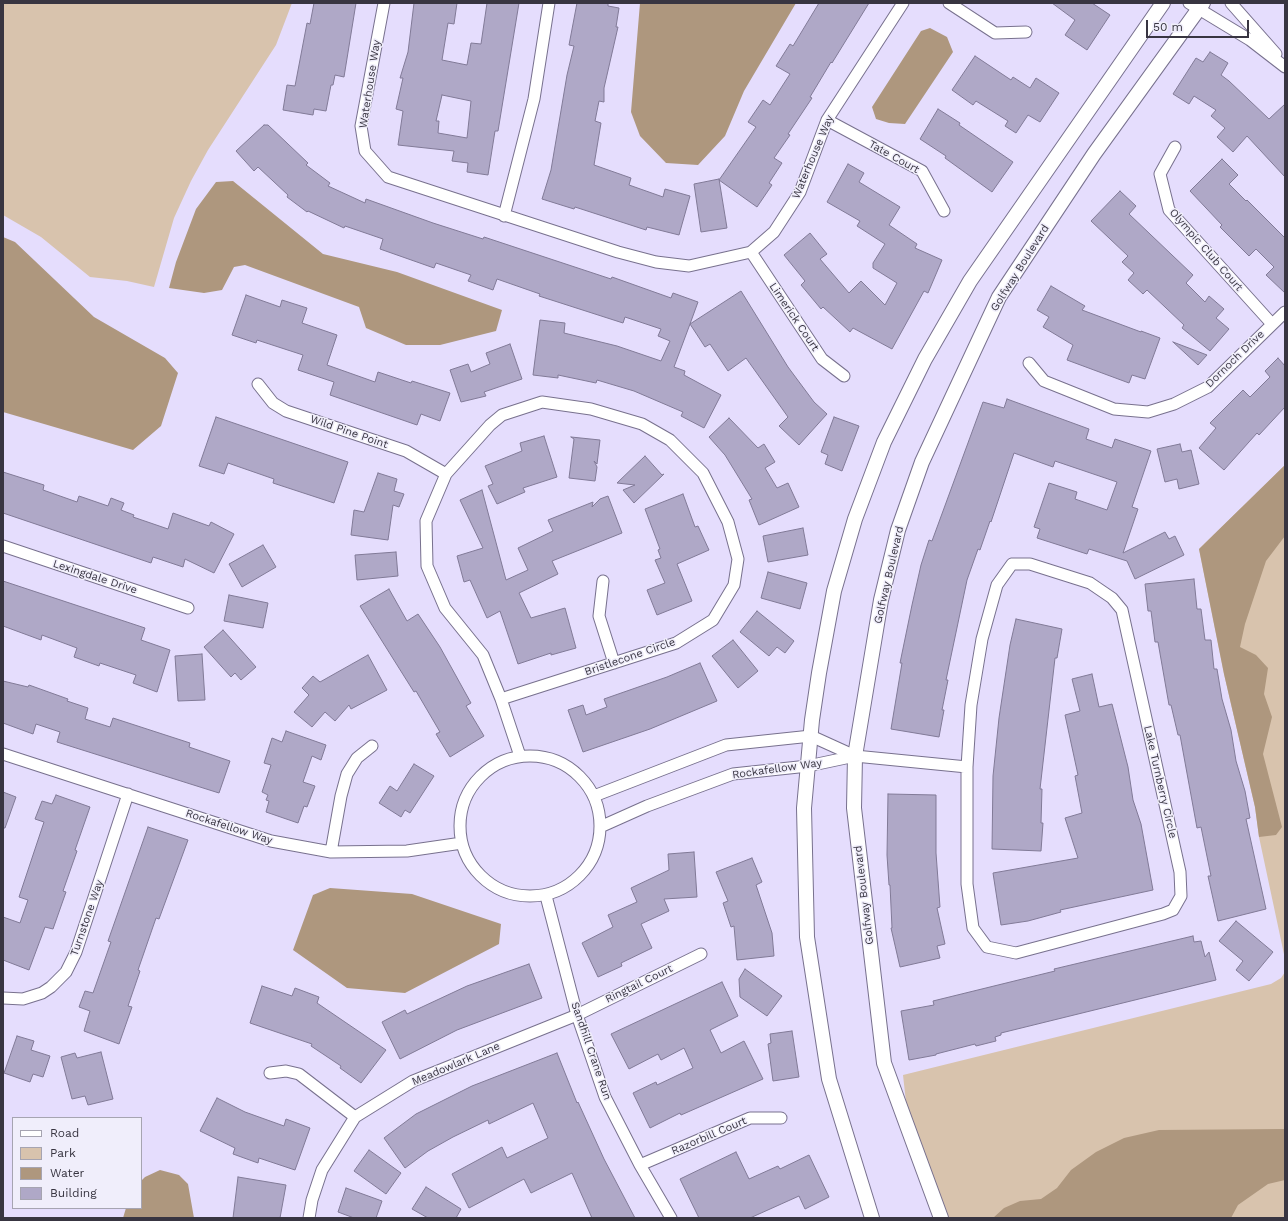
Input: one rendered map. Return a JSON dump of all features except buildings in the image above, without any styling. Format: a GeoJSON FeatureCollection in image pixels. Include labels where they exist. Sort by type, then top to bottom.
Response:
{"type":"FeatureCollection","features":[{"type":"Feature","properties":{"kind":"street","name":"Waterhouse Way"},"geometry":{"type":"LineString","coordinates":[[384,3],[361,126],[365,151],[388,177],[504,216],[656,262],[689,266],[751,252],[774,232],[800,192],[827,120],[903,3]]}},
{"type":"Feature","properties":{"kind":"street"},"geometry":{"type":"LineString","coordinates":[[504,216],[534,100],[549,3]]}},
{"type":"Feature","properties":{"kind":"street"},"geometry":{"type":"LineString","coordinates":[[949,3],[995,33],[1026,32]]}},
{"type":"Feature","properties":{"kind":"street"},"geometry":{"type":"LineString","coordinates":[[872,1218],[829,1079],[807,937],[804,808],[819,673],[834,591],[855,518],[884,442],[926,359],[970,281],[1163,3]]}},
{"type":"Feature","properties":{"kind":"street"},"geometry":{"type":"LineString","coordinates":[[1231,3],[1250,22],[1285,66]]}},
{"type":"Feature","properties":{"kind":"street"},"geometry":{"type":"LineString","coordinates":[[1197,5],[1250,40],[1285,66]]}},
{"type":"Feature","properties":{"kind":"street","name":"Golfway Boulevard"},"geometry":{"type":"LineString","coordinates":[[941,1218],[884,1063],[854,808],[855,756],[881,600],[898,530],[922,462],[999,297],[1094,154],[1197,5]]}},
{"type":"Feature","properties":{"kind":"street","name":"Tate Court"},"geometry":{"type":"LineString","coordinates":[[827,120],[922,171],[944,211]]}},
{"type":"Feature","properties":{"kind":"street","name":"Olympic Club Court"},"geometry":{"type":"LineString","coordinates":[[1175,147],[1160,174],[1169,210],[1272,324]]}},
{"type":"Feature","properties":{"kind":"street","name":"Limerick Court"},"geometry":{"type":"LineString","coordinates":[[751,252],[822,359],[844,376]]}},
{"type":"Feature","properties":{"kind":"street","name":"Dornoch Drive"},"geometry":{"type":"LineString","coordinates":[[1029,363],[1044,381],[1114,409],[1148,412],[1174,404],[1208,387],[1285,312]]}},
{"type":"Feature","properties":{"kind":"street","name":"Wild Pine Point"},"geometry":{"type":"LineString","coordinates":[[258,384],[273,403],[286,411],[406,452],[446,474]]}},
{"type":"Feature","properties":{"kind":"street","name":"Bristlecone Circle"},"geometry":{"type":"LineString","coordinates":[[501,699],[676,643],[713,620],[734,585],[738,559],[730,529],[703,473],[670,440],[642,424],[591,409],[542,402],[502,415],[490,425],[446,474],[426,521],[427,566],[445,608],[483,655],[501,699],[520,756]]}},
{"type":"Feature","properties":{"kind":"street","name":"Lexingdale Drive"},"geometry":{"type":"LineString","coordinates":[[3,546],[188,608]]}},
{"type":"Feature","properties":{"kind":"street","name":"Lake Turnberry Circle"},"geometry":{"type":"LineString","coordinates":[[1012,564],[1030,564],[1090,583],[1112,598],[1122,610],[1180,872],[1181,896],[1173,910],[1163,914],[1016,952],[987,947],[973,928],[966,884],[967,767],[971,705],[982,639],[997,585],[1012,564]]}},
{"type":"Feature","properties":{"kind":"street"},"geometry":{"type":"LineString","coordinates":[[603,581],[600,616],[614,663]]}},
{"type":"Feature","properties":{"kind":"street"},"geometry":{"type":"LineString","coordinates":[[594,796],[726,745],[811,736]]}},
{"type":"Feature","properties":{"kind":"street","name":"Rockafellow Way"},"geometry":{"type":"LineString","coordinates":[[811,736],[855,756]]}},
{"type":"Feature","properties":{"kind":"street"},"geometry":{"type":"LineString","coordinates":[[331,852],[341,796],[347,774],[357,758],[372,746]]}},
{"type":"Feature","properties":{"kind":"street","name":"Rockafellow Way"},"geometry":{"type":"LineString","coordinates":[[3,754],[271,841],[331,852],[408,851],[462,843]]}},
{"type":"Feature","properties":{"kind":"street"},"geometry":{"type":"LineString","coordinates":[[520,756],[553,759],[568,767],[581,778],[594,796],[600,827],[597,846],[588,864],[575,879],[546,896],[519,895],[499,889],[483,877],[470,862],[462,843],[460,824],[464,804],[472,787],[485,772],[502,762],[520,756]]}},
{"type":"Feature","properties":{"kind":"street"},"geometry":{"type":"LineString","coordinates":[[855,756],[967,767]]}},
{"type":"Feature","properties":{"kind":"street","name":"Rockafellow Way"},"geometry":{"type":"LineString","coordinates":[[600,827],[647,806],[733,774],[808,766],[855,756]]}},
{"type":"Feature","properties":{"kind":"street","name":"Turnstone Way"},"geometry":{"type":"LineString","coordinates":[[3,998],[23,999],[42,993],[51,987],[66,972],[76,952],[128,794]]}},
{"type":"Feature","properties":{"kind":"street","name":"Sandhill Crane Run"},"geometry":{"type":"LineString","coordinates":[[546,896],[577,1015],[605,1097],[640,1165],[671,1218]]}},
{"type":"Feature","properties":{"kind":"street","name":"Ringtail Court"},"geometry":{"type":"LineString","coordinates":[[577,1015],[701,954]]}},
{"type":"Feature","properties":{"kind":"street","name":"Meadowlark Lane"},"geometry":{"type":"LineString","coordinates":[[309,1218],[312,1200],[322,1170],[355,1117],[413,1081],[577,1015]]}},
{"type":"Feature","properties":{"kind":"street"},"geometry":{"type":"LineString","coordinates":[[270,1073],[286,1071],[299,1074],[355,1117]]}},
{"type":"Feature","properties":{"kind":"street","name":"Razorbill Court"},"geometry":{"type":"LineString","coordinates":[[640,1165],[750,1118],[781,1118]]}},
{"type":"Feature","properties":{"kind":"green space"},"geometry":{"type":"Polygon","coordinates":[[[3,3],[292,3],[276,45],[208,150],[191,181],[174,218],[154,287],[127,281],[90,277],[41,237],[3,215],[3,3]]]}},
{"type":"Feature","properties":{"kind":"green space"},"geometry":{"type":"Polygon","coordinates":[[[1285,465],[1285,959],[1259,837],[1255,807],[1224,674],[1199,549],[1285,465]]]}},
{"type":"Feature","properties":{"kind":"green space"},"geometry":{"type":"Polygon","coordinates":[[[1285,972],[1285,1218],[946,1218],[909,1129],[903,1075],[1271,984],[1281,978],[1285,972]]]}},
{"type":"Feature","properties":{"kind":"water"},"geometry":{"type":"Polygon","coordinates":[[[640,3],[796,3],[744,91],[725,136],[698,165],[666,163],[640,136],[631,112],[640,3]]]}},
{"type":"Feature","properties":{"kind":"water"},"geometry":{"type":"Polygon","coordinates":[[[930,28],[947,37],[953,52],[905,124],[889,123],[876,119],[872,107],[921,31],[930,28]]]}},
{"type":"Feature","properties":{"kind":"water"},"geometry":{"type":"Polygon","coordinates":[[[233,181],[323,254],[397,272],[502,310],[496,331],[440,345],[406,345],[366,328],[359,307],[245,265],[234,267],[222,290],[204,293],[169,288],[176,262],[196,209],[216,182],[233,181]]]}},
{"type":"Feature","properties":{"kind":"water"},"geometry":{"type":"Polygon","coordinates":[[[3,237],[15,242],[94,317],[165,358],[178,373],[161,426],[133,450],[3,412],[3,237]]]}},
{"type":"Feature","properties":{"kind":"water"},"geometry":{"type":"Polygon","coordinates":[[[1285,465],[1285,536],[1266,561],[1245,624],[1240,647],[1256,655],[1268,668],[1264,694],[1272,717],[1263,754],[1282,827],[1276,835],[1259,837],[1255,807],[1224,674],[1199,549],[1285,465]]]}},
{"type":"Feature","properties":{"kind":"water"},"geometry":{"type":"Polygon","coordinates":[[[330,888],[412,894],[501,924],[499,944],[405,993],[347,988],[293,950],[313,895],[330,888]]]}},
{"type":"Feature","properties":{"kind":"water"},"geometry":{"type":"Polygon","coordinates":[[[1285,1129],[1285,1180],[1268,1184],[1238,1205],[1231,1218],[993,1218],[1004,1208],[1020,1201],[1041,1199],[1057,1188],[1071,1170],[1096,1152],[1124,1138],[1159,1130],[1285,1129]]]}},
{"type":"Feature","properties":{"kind":"water"},"geometry":{"type":"Polygon","coordinates":[[[160,1170],[179,1175],[188,1184],[194,1218],[123,1218],[126,1209],[142,1209],[142,1180],[160,1170]]]}}]}
